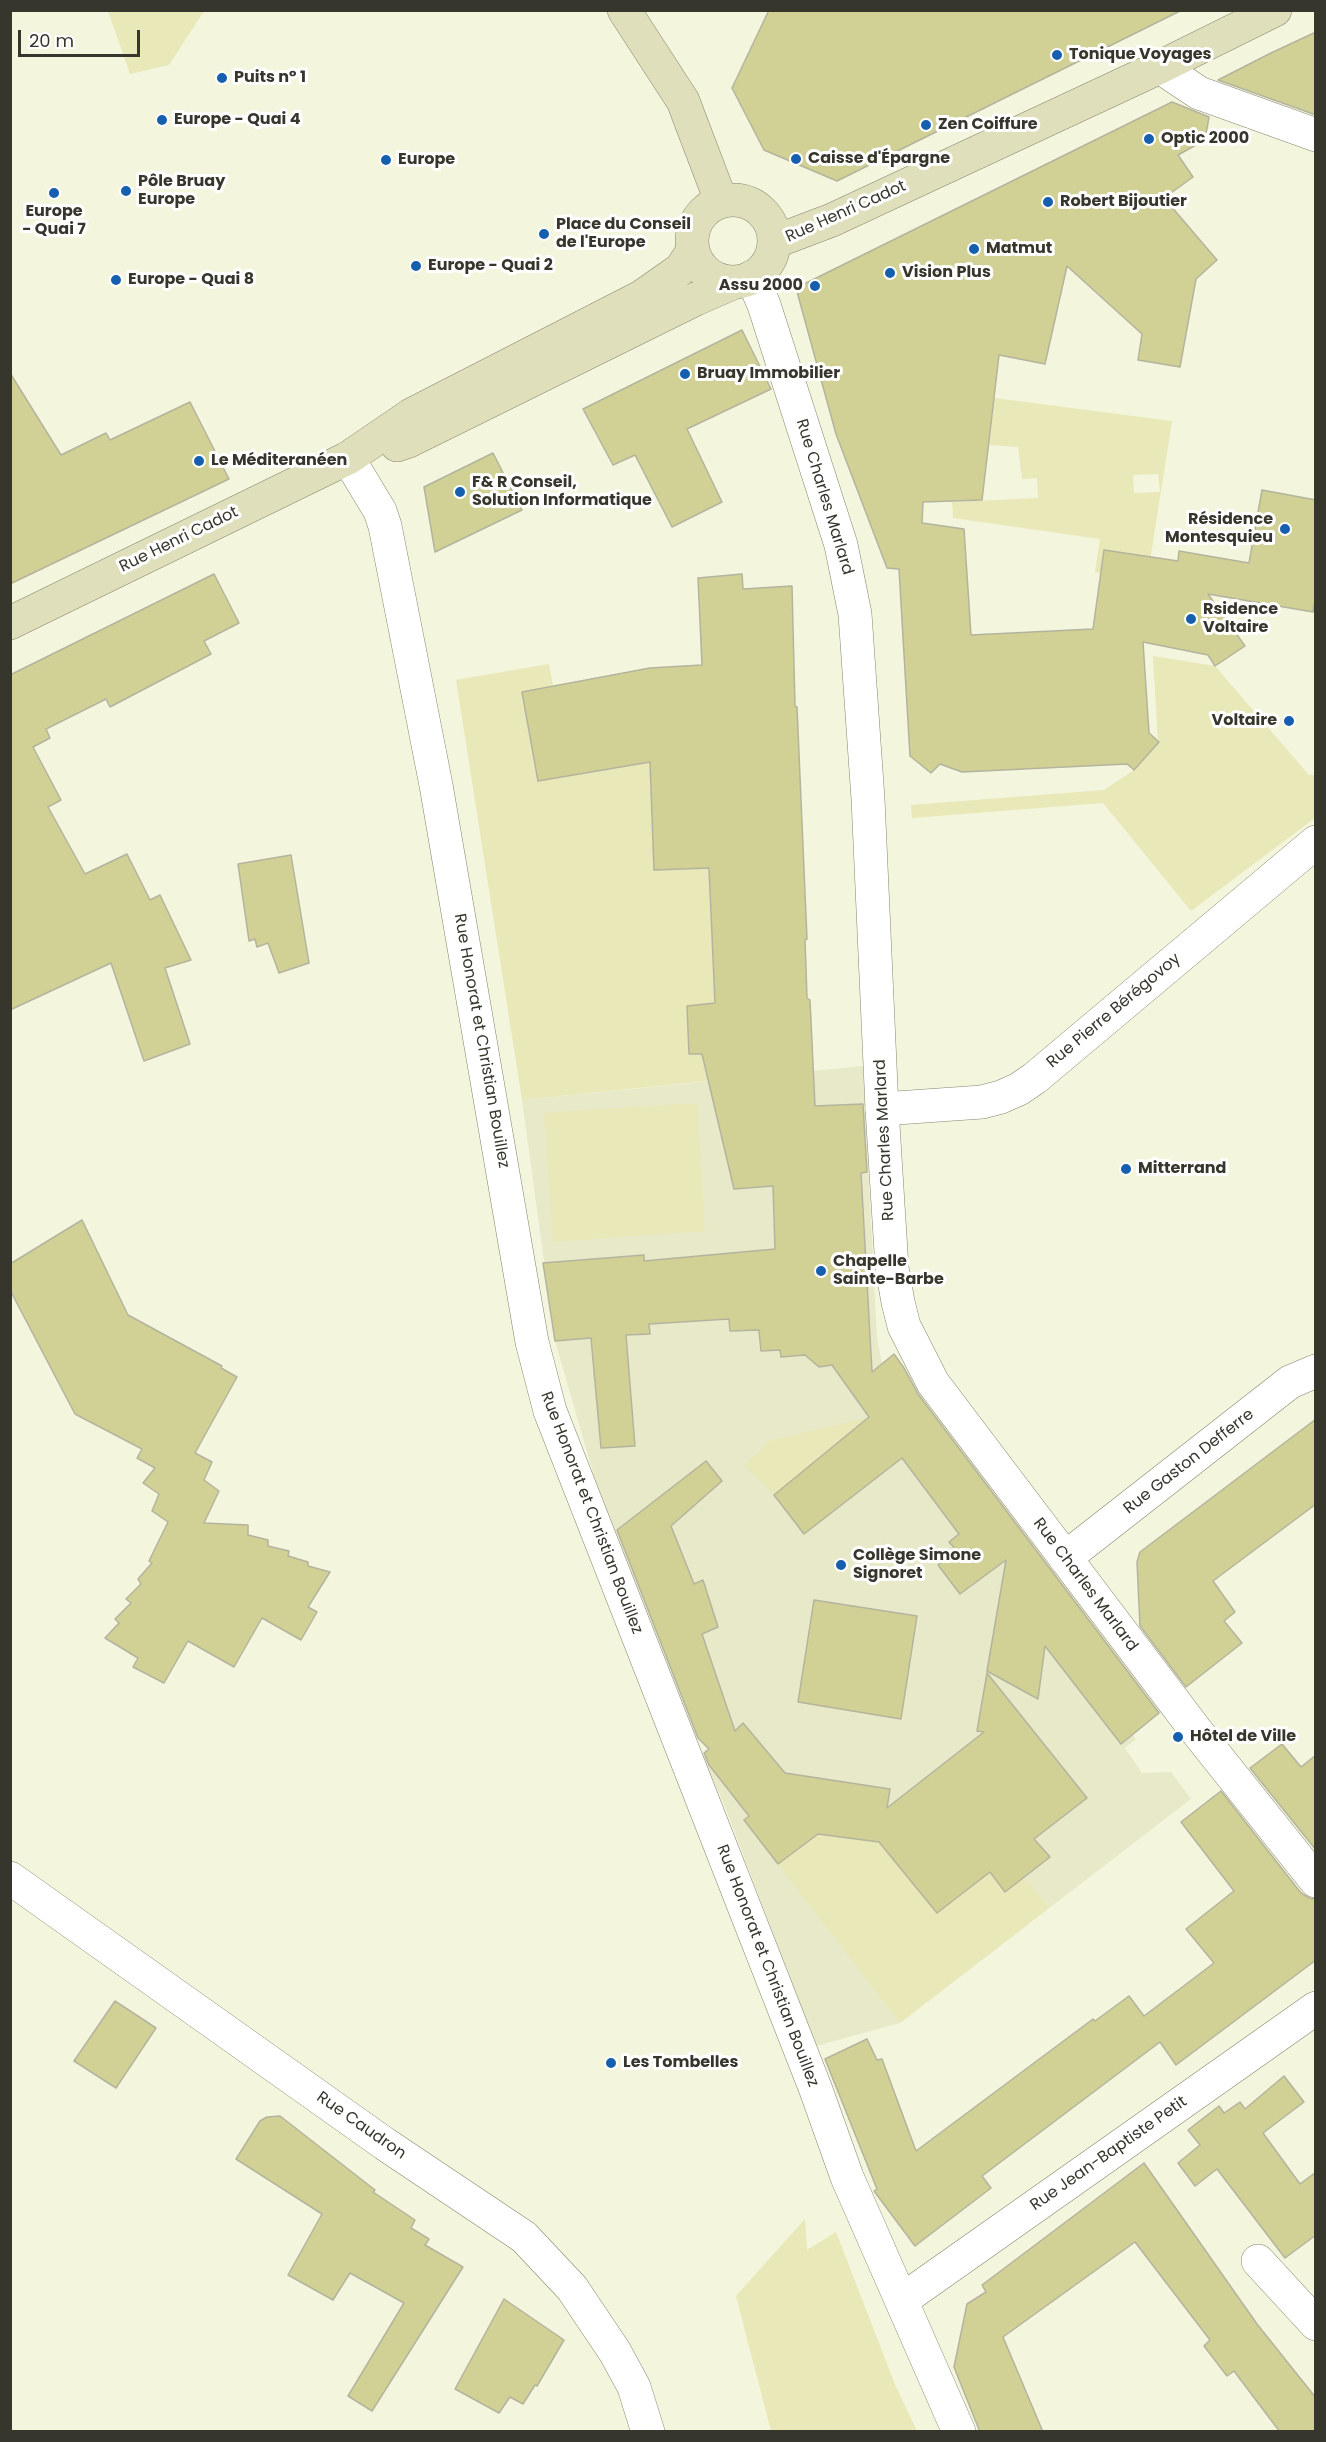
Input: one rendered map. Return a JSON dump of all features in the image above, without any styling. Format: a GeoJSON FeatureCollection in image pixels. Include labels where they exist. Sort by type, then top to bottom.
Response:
{"type":"FeatureCollection","features":[{"type":"Feature","properties":{"kind":"main road"},"geometry":{"type":"LineString","coordinates":[[624,10],[683,101],[722,201]]}},
{"type":"Feature","properties":{"kind":"main road","name":"Rue Henri Cadot"},"geometry":{"type":"LineString","coordinates":[[774,242],[832,220],[1160,67],[1275,10]]}},
{"type":"Feature","properties":{"kind":"main road"},"geometry":{"type":"LineString","coordinates":[[734,200],[747,202],[758,209],[770,224],[774,242],[768,263],[744,279],[715,278],[705,271],[693,250],[692,238],[695,225],[710,207],[722,201],[734,200]]}},
{"type":"Feature","properties":{"kind":"main road","name":"Rue Henri Cadot"},"geometry":{"type":"LineString","coordinates":[[10,623],[348,458],[411,415],[641,297],[681,269],[693,250]]}},
{"type":"Feature","properties":{"kind":"main road","name":"Rue Henri Cadot"},"geometry":{"type":"LineString","coordinates":[[348,458],[409,441],[744,279]]}},
{"type":"Feature","properties":{"kind":"street"},"geometry":{"type":"LineString","coordinates":[[1160,67],[1199,93],[1316,135]]}},
{"type":"Feature","properties":{"kind":"street","name":"Rue Charles Marlard"},"geometry":{"type":"LineString","coordinates":[[744,279],[764,305],[841,545],[855,614],[868,799],[882,1109],[892,1268],[904,1326],[933,1383],[946,1401],[1316,1881]]}},
{"type":"Feature","properties":{"kind":"street","name":"Rue Honorat et Christian Bouillez"},"geometry":{"type":"LineString","coordinates":[[348,458],[380,511],[388,540],[436,785],[532,1342],[550,1411],[816,2090],[847,2177],[958,2432]]}},
{"type":"Feature","properties":{"kind":"street","name":"Rue Pierre Bérégovoy"},"geometry":{"type":"LineString","coordinates":[[882,1109],[982,1102],[1019,1089],[1316,842]]}},
{"type":"Feature","properties":{"kind":"street","name":"Rue Gaston Defferre"},"geometry":{"type":"LineString","coordinates":[[1065,1558],[1290,1382],[1316,1371]]}},
{"type":"Feature","properties":{"kind":"street","name":"Rue Caudron"},"geometry":{"type":"LineString","coordinates":[[10,1878],[385,2144],[524,2237],[572,2288],[615,2352],[634,2387],[648,2432]]}},
{"type":"Feature","properties":{"kind":"street","name":"Rue Jean-Baptiste Petit"},"geometry":{"type":"LineString","coordinates":[[902,2300],[1316,2008]]}},
{"type":"Feature","properties":{"kind":"street"},"geometry":{"type":"LineString","coordinates":[[1258,2261],[1316,2324]]}},
{"type":"Feature","properties":{"kind":"shaded area"},"geometry":{"type":"Polygon","coordinates":[[[108,10],[204,11],[169,65],[130,74],[108,10]]]}},
{"type":"Feature","properties":{"kind":"shaded area"},"geometry":{"type":"Polygon","coordinates":[[[994,398],[1172,421],[1147,580],[1095,572],[1100,539],[953,518],[952,502],[1038,498],[1037,478],[1022,479],[1018,447],[989,445],[994,398]],[[1158,474],[1133,475],[1134,493],[1160,492],[1158,474]]]}},
{"type":"Feature","properties":{"kind":"shaded area"},"geometry":{"type":"Polygon","coordinates":[[[1153,656],[1215,666],[1309,775],[1315,775],[1315,818],[1191,911],[1103,803],[912,818],[911,805],[1104,790],[1134,770],[1158,742],[1153,656]]]}},
{"type":"Feature","properties":{"kind":"shaded area"},"geometry":{"type":"Polygon","coordinates":[[[549,664],[553,686],[522,692],[539,781],[653,762],[650,777],[654,870],[727,867],[710,900],[715,1003],[687,1006],[689,1054],[812,1048],[813,1070],[522,1100],[456,680],[549,664]]]}},
{"type":"Feature","properties":{"kind":"shaded area","name":"Collège Simone Signoret"},"geometry":{"type":"Polygon","coordinates":[[[863,1066],[877,1339],[882,1363],[894,1354],[1164,1710],[1133,1735],[1136,1739],[1125,1748],[1142,1773],[1171,1772],[1191,1799],[900,2023],[816,2046],[724,1804],[702,1756],[709,1750],[696,1735],[596,1483],[555,1341],[522,1100],[863,1066]]]}},
{"type":"Feature","properties":{"kind":"shaded area"},"geometry":{"type":"Polygon","coordinates":[[[697,1103],[705,1231],[553,1242],[544,1113],[697,1103]]]}},
{"type":"Feature","properties":{"kind":"shaded area"},"geometry":{"type":"Polygon","coordinates":[[[869,1417],[774,1495],[744,1465],[770,1441],[869,1417]]]}},
{"type":"Feature","properties":{"kind":"shaded area"},"geometry":{"type":"Polygon","coordinates":[[[818,1834],[879,1842],[937,1913],[972,1886],[977,1856],[1005,1892],[1021,1880],[1028,1882],[1049,1908],[900,2023],[778,1864],[818,1834]]]}},
{"type":"Feature","properties":{"kind":"shaded area"},"geometry":{"type":"Polygon","coordinates":[[[805,2219],[807,2250],[836,2232],[896,2387],[917,2431],[771,2431],[736,2296],[805,2219]]]}},
{"type":"Feature","properties":{"kind":"building"},"geometry":{"type":"Polygon","coordinates":[[[769,10],[1182,10],[837,181],[764,150],[732,88],[769,10]]]}},
{"type":"Feature","properties":{"kind":"building"},"geometry":{"type":"Polygon","coordinates":[[[1316,32],[1316,115],[1218,80],[1271,53],[1316,32]]]}},
{"type":"Feature","properties":{"kind":"building"},"geometry":{"type":"Polygon","coordinates":[[[1172,102],[1209,117],[1205,140],[1178,155],[1193,177],[1164,198],[1217,260],[1196,279],[1180,367],[1138,360],[1142,334],[1067,266],[1045,364],[999,355],[982,500],[923,502],[922,523],[964,529],[971,635],[1093,629],[1104,550],[1178,561],[1179,551],[1249,563],[1262,490],[1316,500],[1316,595],[1313,612],[1208,594],[1245,646],[1215,666],[1208,655],[1143,642],[1149,733],[1159,742],[1134,770],[1127,764],[962,772],[940,764],[931,773],[910,756],[899,569],[887,568],[836,434],[796,288],[1172,102]]]}},
{"type":"Feature","properties":{"kind":"building"},"geometry":{"type":"Polygon","coordinates":[[[742,330],[771,389],[687,429],[722,502],[672,527],[635,455],[613,465],[583,409],[742,330]]]}},
{"type":"Feature","properties":{"kind":"building"},"geometry":{"type":"Polygon","coordinates":[[[10,373],[61,455],[106,433],[110,440],[190,402],[229,479],[10,584],[10,373]]]}},
{"type":"Feature","properties":{"kind":"building"},"geometry":{"type":"Polygon","coordinates":[[[493,453],[522,510],[435,552],[424,487],[493,453]]]}},
{"type":"Feature","properties":{"kind":"building"},"geometry":{"type":"Polygon","coordinates":[[[214,574],[239,623],[204,641],[211,654],[110,707],[106,699],[46,729],[50,738],[33,747],[61,800],[48,807],[85,874],[127,854],[150,900],[160,895],[191,960],[165,968],[190,1044],[144,1061],[111,963],[10,1010],[10,675],[214,574]]]}},
{"type":"Feature","properties":{"kind":"building"},"geometry":{"type":"Polygon","coordinates":[[[742,574],[743,589],[792,586],[795,706],[797,707],[807,939],[805,940],[807,998],[810,1000],[815,1106],[863,1104],[867,1172],[861,1173],[872,1372],[894,1354],[918,1394],[1159,1713],[1121,1744],[1045,1646],[1038,1699],[987,1671],[1006,1560],[960,1594],[938,1565],[956,1550],[949,1542],[959,1534],[902,1458],[804,1534],[774,1495],[869,1417],[832,1365],[819,1367],[805,1355],[781,1357],[780,1350],[761,1351],[759,1330],[730,1331],[729,1319],[649,1324],[650,1334],[626,1335],[635,1446],[601,1448],[591,1338],[555,1341],[543,1263],[644,1255],[644,1261],[775,1249],[773,1186],[734,1189],[702,1054],[689,1054],[687,1006],[715,1003],[709,868],[654,870],[650,762],[538,781],[522,692],[650,668],[702,665],[698,578],[742,574]]]}},
{"type":"Feature","properties":{"kind":"building"},"geometry":{"type":"Polygon","coordinates":[[[291,855],[309,963],[279,973],[268,943],[257,947],[255,939],[249,941],[238,864],[291,855]]]}},
{"type":"Feature","properties":{"kind":"building"},"geometry":{"type":"Polygon","coordinates":[[[82,1220],[128,1315],[222,1366],[221,1368],[237,1377],[195,1453],[212,1462],[204,1480],[219,1491],[204,1523],[248,1525],[248,1535],[268,1540],[268,1546],[289,1551],[288,1556],[308,1562],[308,1566],[330,1572],[308,1607],[317,1612],[301,1640],[262,1618],[234,1667],[188,1641],[164,1683],[133,1667],[138,1658],[105,1638],[119,1623],[115,1619],[131,1603],[126,1599],[141,1584],[138,1579],[152,1563],[149,1561],[168,1522],[152,1511],[159,1494],[143,1483],[155,1468],[137,1458],[142,1449],[75,1414],[10,1290],[10,1264],[82,1220]]]}},
{"type":"Feature","properties":{"kind":"building"},"geometry":{"type":"Polygon","coordinates":[[[1316,1419],[1316,1504],[1213,1581],[1235,1612],[1224,1621],[1242,1643],[1186,1687],[1140,1626],[1137,1562],[1140,1552],[1316,1419]]]}},
{"type":"Feature","properties":{"kind":"building"},"geometry":{"type":"Polygon","coordinates":[[[706,1461],[722,1481],[671,1526],[694,1584],[703,1580],[718,1627],[702,1634],[735,1731],[743,1723],[785,1773],[890,1789],[887,1808],[984,1732],[977,1731],[987,1673],[1087,1798],[1034,1839],[1050,1857],[1005,1892],[990,1872],[937,1913],[879,1842],[818,1834],[778,1864],[744,1820],[749,1816],[709,1765],[704,1753],[709,1749],[698,1738],[617,1530],[706,1461]]]}},
{"type":"Feature","properties":{"kind":"building"},"geometry":{"type":"Polygon","coordinates":[[[814,1600],[917,1616],[901,1719],[798,1702],[814,1600]]]}},
{"type":"Feature","properties":{"kind":"building"},"geometry":{"type":"Polygon","coordinates":[[[1282,1744],[1301,1767],[1316,1755],[1316,1850],[1250,1768],[1282,1744]]]}},
{"type":"Feature","properties":{"kind":"building"},"geometry":{"type":"Polygon","coordinates":[[[1221,1791],[1301,1893],[1316,1899],[1316,1960],[1176,2065],[1160,2042],[982,2176],[991,2188],[915,2246],[874,2191],[877,2189],[825,2059],[867,2039],[877,2060],[882,2059],[916,2151],[1093,2019],[1095,2021],[1129,1996],[1144,2016],[1214,1963],[1186,1929],[1234,1891],[1181,1822],[1221,1791]]]}},
{"type":"Feature","properties":{"kind":"building"},"geometry":{"type":"Polygon","coordinates":[[[115,2001],[156,2028],[116,2088],[74,2061],[115,2001]]]}},
{"type":"Feature","properties":{"kind":"building"},"geometry":{"type":"Polygon","coordinates":[[[1284,2076],[1304,2102],[1263,2133],[1300,2184],[1316,2172],[1316,2235],[1285,2258],[1217,2169],[1195,2186],[1178,2163],[1200,2145],[1188,2130],[1219,2106],[1224,2113],[1240,2102],[1245,2109],[1284,2076]]]}},
{"type":"Feature","properties":{"kind":"building"},"geometry":{"type":"Polygon","coordinates":[[[280,2116],[375,2190],[373,2192],[415,2220],[411,2228],[429,2239],[425,2245],[463,2267],[372,2411],[348,2396],[404,2303],[350,2273],[333,2300],[288,2275],[322,2214],[236,2159],[260,2121],[267,2117],[280,2116]]]}},
{"type":"Feature","properties":{"kind":"building"},"geometry":{"type":"Polygon","coordinates":[[[1144,2163],[1257,2324],[1316,2398],[1316,2432],[1280,2432],[1234,2371],[1227,2376],[1204,2346],[1210,2340],[1135,2242],[1003,2337],[1043,2432],[980,2432],[954,2367],[967,2304],[986,2292],[982,2285],[1144,2163]]]}},
{"type":"Feature","properties":{"kind":"building"},"geometry":{"type":"Polygon","coordinates":[[[504,2299],[564,2340],[537,2386],[535,2385],[523,2404],[510,2397],[499,2413],[455,2389],[504,2299]]]}},
{"type":"Feature","properties":{"kind":"place","name":"Tonique Voyages"},"geometry":{"type":"Point","coordinates":[1057,55]}},
{"type":"Feature","properties":{"kind":"place","name":"Puits n° 1"},"geometry":{"type":"Point","coordinates":[222,78]}},
{"type":"Feature","properties":{"kind":"place","name":"Europe - Quai 4"},"geometry":{"type":"Point","coordinates":[162,120]}},
{"type":"Feature","properties":{"kind":"place","name":"Zen Coiffure"},"geometry":{"type":"Point","coordinates":[926,125]}},
{"type":"Feature","properties":{"kind":"place","name":"Optic 2000"},"geometry":{"type":"Point","coordinates":[1149,139]}},
{"type":"Feature","properties":{"kind":"place","name":"Caisse d'Épargne"},"geometry":{"type":"Point","coordinates":[796,159]}},
{"type":"Feature","properties":{"kind":"place","name":"Europe"},"geometry":{"type":"Point","coordinates":[386,160]}},
{"type":"Feature","properties":{"kind":"place","name":"Pôle Bruay Europe"},"geometry":{"type":"Point","coordinates":[126,191]}},
{"type":"Feature","properties":{"kind":"place","name":"Europe - Quai 7"},"geometry":{"type":"Point","coordinates":[54,193]}},
{"type":"Feature","properties":{"kind":"place","name":"Robert Bijoutier"},"geometry":{"type":"Point","coordinates":[1048,202]}},
{"type":"Feature","properties":{"kind":"place","name":"Place du Conseil de l'Europe"},"geometry":{"type":"Point","coordinates":[544,234]}},
{"type":"Feature","properties":{"kind":"place","name":"Matmut"},"geometry":{"type":"Point","coordinates":[974,249]}},
{"type":"Feature","properties":{"kind":"place","name":"Europe - Quai 2"},"geometry":{"type":"Point","coordinates":[416,266]}},
{"type":"Feature","properties":{"kind":"place","name":"Vision Plus"},"geometry":{"type":"Point","coordinates":[890,273]}},
{"type":"Feature","properties":{"kind":"place","name":"Europe - Quai 8"},"geometry":{"type":"Point","coordinates":[116,280]}},
{"type":"Feature","properties":{"kind":"place","name":"Assu 2000"},"geometry":{"type":"Point","coordinates":[815,286]}},
{"type":"Feature","properties":{"kind":"place","name":"Bruay Immobilier"},"geometry":{"type":"Point","coordinates":[685,374]}},
{"type":"Feature","properties":{"kind":"place","name":"Le Méditeranéen"},"geometry":{"type":"Point","coordinates":[199,461]}},
{"type":"Feature","properties":{"kind":"place","name":"F& R Conseil, Solution Informatique"},"geometry":{"type":"Point","coordinates":[460,492]}},
{"type":"Feature","properties":{"kind":"place","name":"Résidence Montesquieu"},"geometry":{"type":"Point","coordinates":[1285,529]}},
{"type":"Feature","properties":{"kind":"place","name":"Rsidence Voltaire"},"geometry":{"type":"Point","coordinates":[1191,619]}},
{"type":"Feature","properties":{"kind":"place","name":"Voltaire"},"geometry":{"type":"Point","coordinates":[1289,721]}},
{"type":"Feature","properties":{"kind":"place","name":"Mitterrand"},"geometry":{"type":"Point","coordinates":[1126,1169]}},
{"type":"Feature","properties":{"kind":"place","name":"Chapelle Sainte-Barbe"},"geometry":{"type":"Point","coordinates":[821,1271]}},
{"type":"Feature","properties":{"kind":"place","name":"Collège Simone Signoret"},"geometry":{"type":"Point","coordinates":[841,1565]}},
{"type":"Feature","properties":{"kind":"place","name":"Hôtel de Ville"},"geometry":{"type":"Point","coordinates":[1178,1737]}},
{"type":"Feature","properties":{"kind":"place","name":"Les Tombelles"},"geometry":{"type":"Point","coordinates":[611,2063]}}]}
